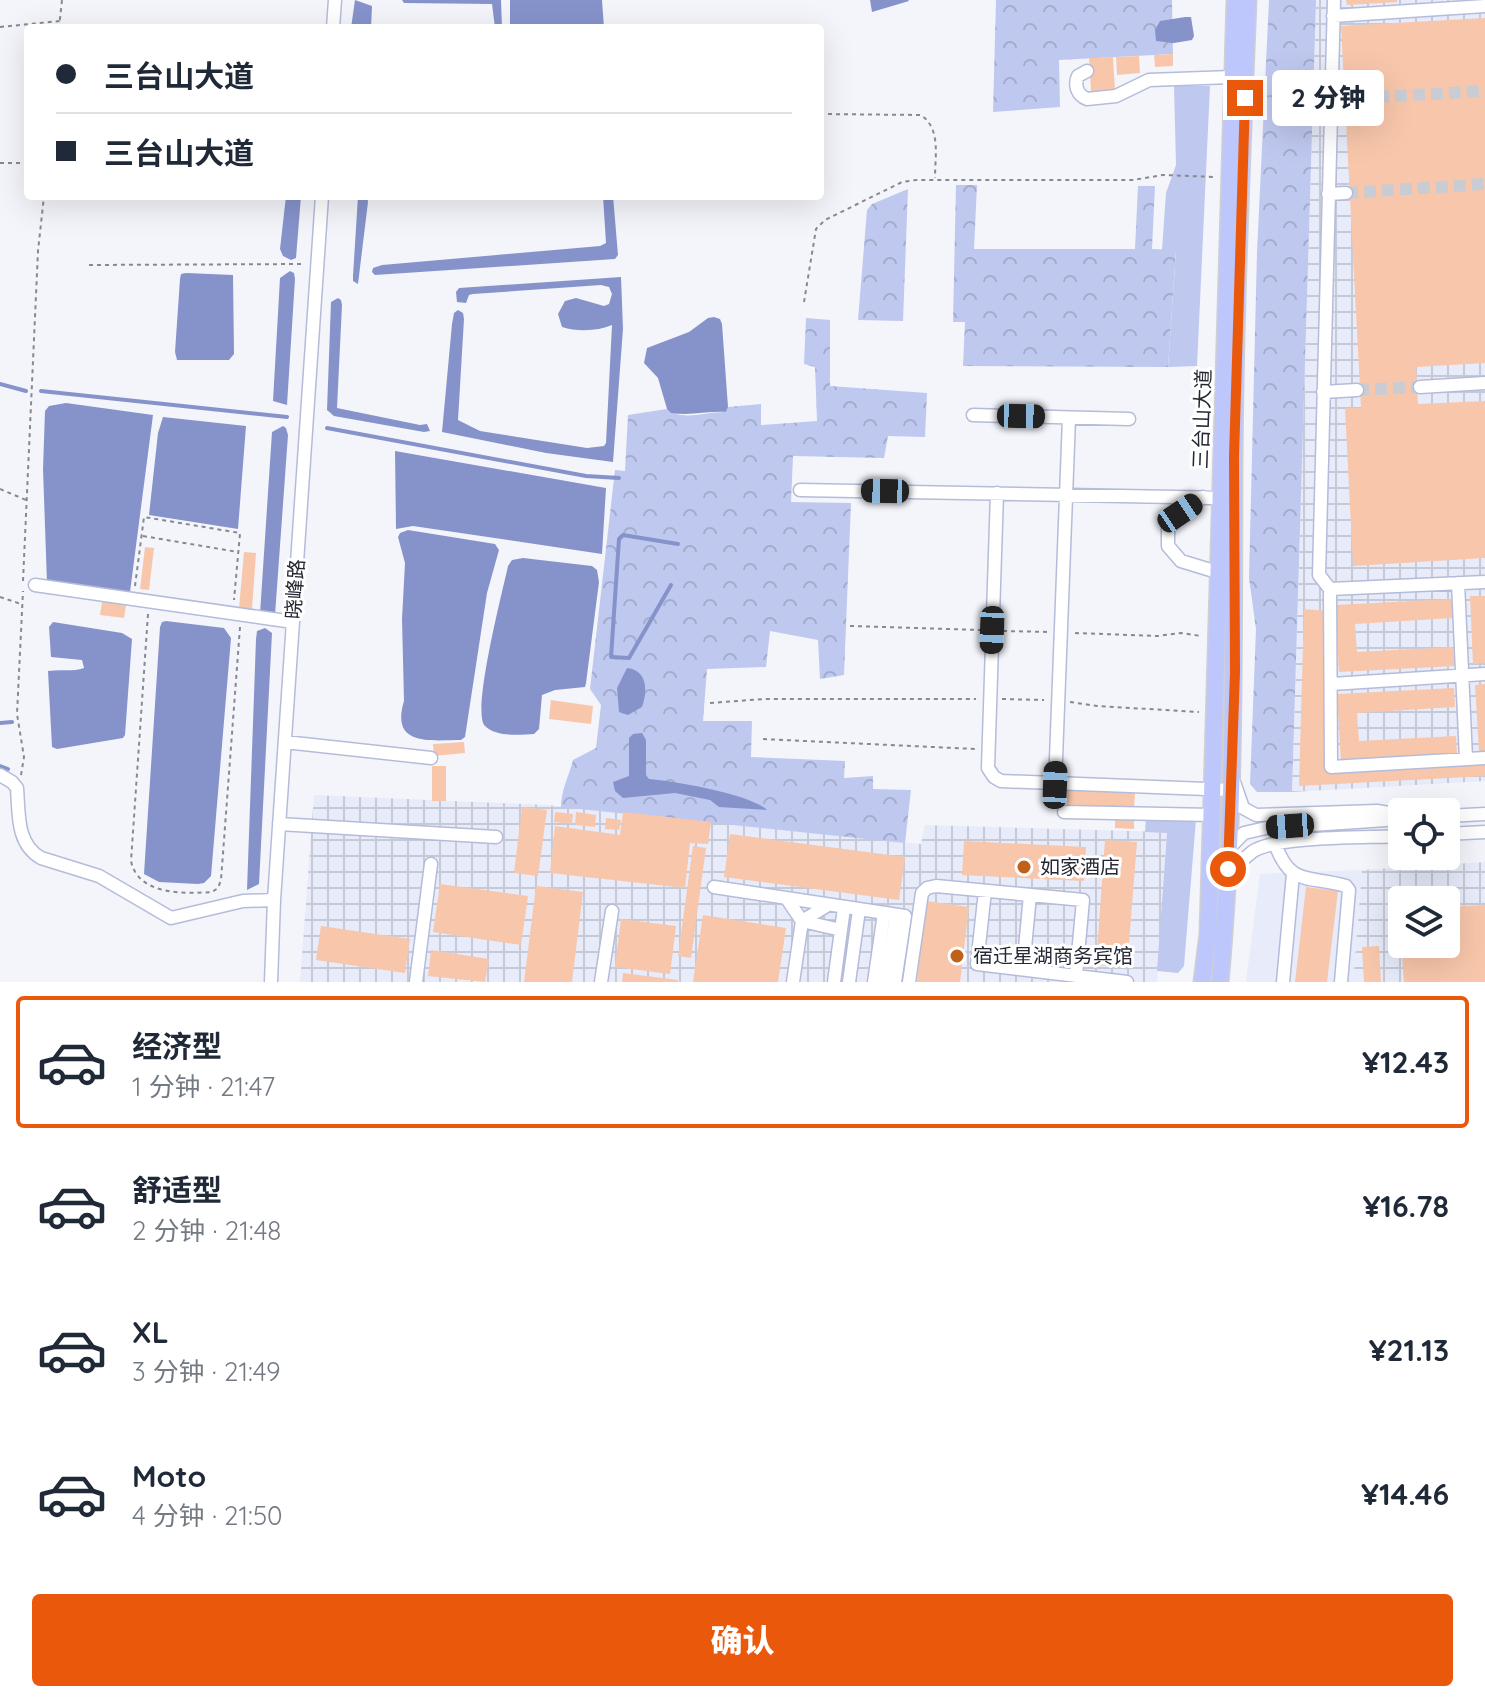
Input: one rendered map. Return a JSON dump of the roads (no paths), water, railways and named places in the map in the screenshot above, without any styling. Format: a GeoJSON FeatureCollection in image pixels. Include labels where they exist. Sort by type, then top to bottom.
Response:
{"type":"FeatureCollection","features":[{"type":"Feature","properties":{"kind":"main road","name":"三台山大道"},"geometry":{"type":"LineString","coordinates":[[1202,982],[1213,789],[1235,0]]}},
{"type":"Feature","properties":{"kind":"main road","name":"三台山大道"},"geometry":{"type":"LineString","coordinates":[[1220,982],[1229,848],[1235,672],[1219,498],[1248,0]]}},
{"type":"Feature","properties":{"kind":"street"},"geometry":{"type":"LineString","coordinates":[[333,24],[335,0]]}},
{"type":"Feature","properties":{"kind":"street"},"geometry":{"type":"LineString","coordinates":[[1334,0],[1336,100],[1328,194],[1319,575],[1330,589],[1331,767],[1485,758]]}},
{"type":"Feature","properties":{"kind":"street"},"geometry":{"type":"LineString","coordinates":[[1333,16],[1485,6]]}},
{"type":"Feature","properties":{"kind":"street"},"geometry":{"type":"LineString","coordinates":[[1087,71],[1078,76],[1076,84],[1078,92],[1087,99],[1116,96],[1149,80],[1232,77]]}},
{"type":"Feature","properties":{"kind":"street"},"geometry":{"type":"LineString","coordinates":[[1328,194],[1346,193]]}},
{"type":"Feature","properties":{"kind":"street","name":"晓峰路"},"geometry":{"type":"LineString","coordinates":[[271,982],[322,200]]}},
{"type":"Feature","properties":{"kind":"street"},"geometry":{"type":"LineString","coordinates":[[1420,387],[1485,383]]}},
{"type":"Feature","properties":{"kind":"street"},"geometry":{"type":"LineString","coordinates":[[1323,392],[1357,390]]}},
{"type":"Feature","properties":{"kind":"street"},"geometry":{"type":"LineString","coordinates":[[973,415],[1129,419]]}},
{"type":"Feature","properties":{"kind":"street"},"geometry":{"type":"LineString","coordinates":[[1055,785],[1069,418]]}},
{"type":"Feature","properties":{"kind":"street"},"geometry":{"type":"LineString","coordinates":[[800,490],[1219,498]]}},
{"type":"Feature","properties":{"kind":"street"},"geometry":{"type":"LineString","coordinates":[[997,493],[988,749],[988,768],[994,777],[1001,781],[1055,785],[1231,790]]}},
{"type":"Feature","properties":{"kind":"street"},"geometry":{"type":"LineString","coordinates":[[1217,572],[1181,561],[1168,546],[1168,521],[1219,498]]}},
{"type":"Feature","properties":{"kind":"street"},"geometry":{"type":"LineString","coordinates":[[1330,589],[1485,582]]}},
{"type":"Feature","properties":{"kind":"street"},"geometry":{"type":"LineString","coordinates":[[1458,583],[1466,759]]}},
{"type":"Feature","properties":{"kind":"street"},"geometry":{"type":"LineString","coordinates":[[35,585],[293,622]]}},
{"type":"Feature","properties":{"kind":"street"},"geometry":{"type":"LineString","coordinates":[[1332,684],[1485,674]]}},
{"type":"Feature","properties":{"kind":"street"},"geometry":{"type":"LineString","coordinates":[[285,742],[431,758]]}},
{"type":"Feature","properties":{"kind":"street"},"geometry":{"type":"LineString","coordinates":[[1232,772],[1243,808],[1256,815],[1377,811],[1388,814]]}},
{"type":"Feature","properties":{"kind":"street"},"geometry":{"type":"LineString","coordinates":[[0,775],[17,788],[22,836],[32,853],[99,876],[165,915],[176,918],[243,901],[274,900]]}},
{"type":"Feature","properties":{"kind":"street"},"geometry":{"type":"LineString","coordinates":[[1064,812],[1212,815]]}},
{"type":"Feature","properties":{"kind":"street"},"geometry":{"type":"LineString","coordinates":[[1460,815],[1485,814]]}},
{"type":"Feature","properties":{"kind":"street"},"geometry":{"type":"LineString","coordinates":[[1209,883],[1216,865],[1244,833],[1266,828],[1388,818]]}},
{"type":"Feature","properties":{"kind":"street"},"geometry":{"type":"LineString","coordinates":[[279,824],[496,837]]}},
{"type":"Feature","properties":{"kind":"street"},"geometry":{"type":"LineString","coordinates":[[1460,833],[1485,832]]}},
{"type":"Feature","properties":{"kind":"street"},"geometry":{"type":"LineString","coordinates":[[1226,897],[1234,871],[1253,850],[1275,844],[1388,837]]}},
{"type":"Feature","properties":{"kind":"street"},"geometry":{"type":"LineString","coordinates":[[1275,844],[1283,865],[1293,874],[1346,886],[1349,890],[1341,982]]}},
{"type":"Feature","properties":{"kind":"street"},"geometry":{"type":"LineString","coordinates":[[416,982],[431,864]]}},
{"type":"Feature","properties":{"kind":"street"},"geometry":{"type":"LineString","coordinates":[[1283,982],[1293,874]]}},
{"type":"Feature","properties":{"kind":"street"},"geometry":{"type":"LineString","coordinates":[[909,982],[922,893],[936,886],[1083,900],[1076,976]]}},
{"type":"Feature","properties":{"kind":"street"},"geometry":{"type":"LineString","coordinates":[[714,887],[892,918],[905,916],[895,982]]}},
{"type":"Feature","properties":{"kind":"street"},"geometry":{"type":"LineString","coordinates":[[985,891],[977,964],[1127,982]]}},
{"type":"Feature","properties":{"kind":"street"},"geometry":{"type":"LineString","coordinates":[[1023,969],[1030,895]]}},
{"type":"Feature","properties":{"kind":"street"},"geometry":{"type":"LineString","coordinates":[[787,899],[802,921],[793,982]]}},
{"type":"Feature","properties":{"kind":"street"},"geometry":{"type":"LineString","coordinates":[[802,921],[828,905]]}},
{"type":"Feature","properties":{"kind":"street"},"geometry":{"type":"LineString","coordinates":[[834,982],[844,908]]}},
{"type":"Feature","properties":{"kind":"street"},"geometry":{"type":"LineString","coordinates":[[849,982],[859,910]]}},
{"type":"Feature","properties":{"kind":"street"},"geometry":{"type":"LineString","coordinates":[[601,982],[612,911]]}},
{"type":"Feature","properties":{"kind":"street"},"geometry":{"type":"LineString","coordinates":[[874,982],[881,936],[892,918]]}},
{"type":"Feature","properties":{"kind":"street"},"geometry":{"type":"LineString","coordinates":[[886,982],[892,918]]}},
{"type":"Feature","properties":{"kind":"street"},"geometry":{"type":"LineString","coordinates":[[802,921],[841,930]]}},
{"type":"Feature","properties":{"kind":"street"},"geometry":{"type":"LineString","coordinates":[[856,932],[881,936]]}},
{"type":"Feature","properties":{"kind":"waterway"},"geometry":{"type":"LineString","coordinates":[[0,384],[26,391]]}},
{"type":"Feature","properties":{"kind":"waterway"},"geometry":{"type":"LineString","coordinates":[[41,391],[287,417]]}},
{"type":"Feature","properties":{"kind":"waterway"},"geometry":{"type":"LineString","coordinates":[[327,428],[586,476],[619,478]]}},
{"type":"Feature","properties":{"kind":"waterway"},"geometry":{"type":"LineString","coordinates":[[671,585],[629,658],[611,657],[619,539],[623,535],[678,544]]}},
{"type":"Feature","properties":{"kind":"waterway"},"geometry":{"type":"LineString","coordinates":[[0,723],[12,722]]}},
{"type":"Feature","properties":{"kind":"waterway"},"geometry":{"type":"LineString","coordinates":[[0,766],[8,769]]}},
{"type":"Feature","properties":{"kind":"tunnel"},"geometry":{"type":"LineString","coordinates":[[1341,99],[1485,91]]}},
{"type":"Feature","properties":{"kind":"tunnel"},"geometry":{"type":"LineString","coordinates":[[1346,193],[1485,184]]}},
{"type":"Feature","properties":{"kind":"tunnel"},"geometry":{"type":"LineString","coordinates":[[1357,390],[1420,387]]}},
{"type":"Feature","properties":{"kind":"place","name":"如家酒店"},"geometry":{"type":"Point","coordinates":[1024,867]}},
{"type":"Feature","properties":{"kind":"place","name":"宿迁星湖商务宾馆"},"geometry":{"type":"Point","coordinates":[957,956]}}]}
